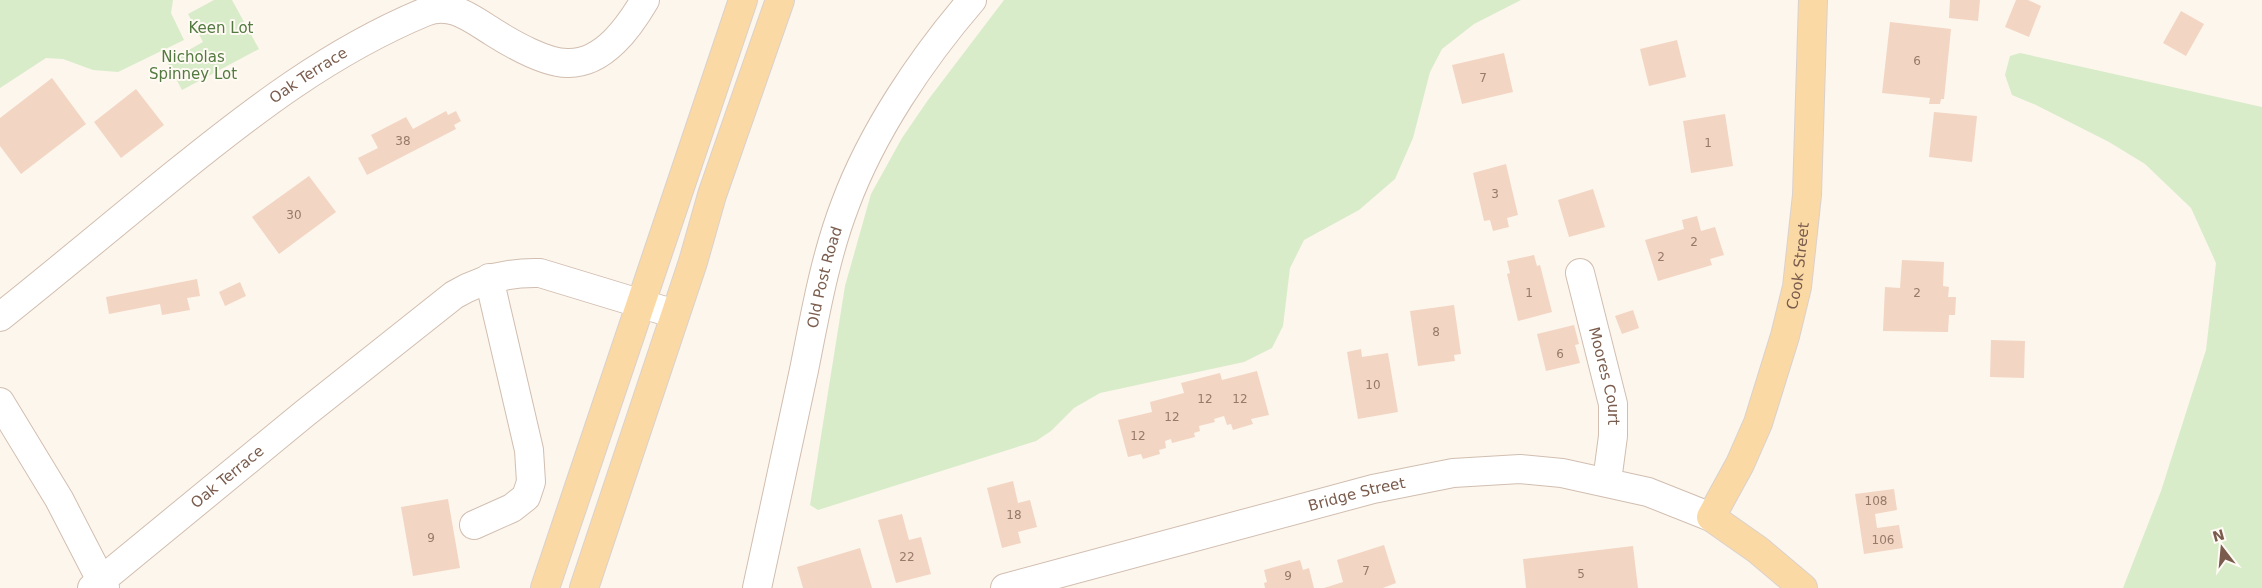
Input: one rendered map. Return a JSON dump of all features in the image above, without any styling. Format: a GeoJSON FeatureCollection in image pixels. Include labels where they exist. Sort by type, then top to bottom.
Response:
{"type":"FeatureCollection","features":[{"type":"Feature","properties":{"kind":"main road"},"geometry":{"type":"LineString","coordinates":[[545,588],[743,0]]}},
{"type":"Feature","properties":{"kind":"main road"},"geometry":{"type":"LineString","coordinates":[[584,588],[676,314],[712,195],[780,0]]}},
{"type":"Feature","properties":{"kind":"main road","name":"Cook Street"},"geometry":{"type":"LineString","coordinates":[[1710,517],[1740,464],[1758,423],[1785,336],[1797,286],[1807,194],[1813,0]]}},
{"type":"Feature","properties":{"kind":"main road"},"geometry":{"type":"LineString","coordinates":[[1710,517],[1758,550],[1803,588]]}},
{"type":"Feature","properties":{"kind":"street","name":"Oak Terrace"},"geometry":{"type":"LineString","coordinates":[[0,317],[258,108],[322,64],[394,26],[434,8],[448,9],[461,12],[528,51],[548,59],[569,63],[585,60],[602,52],[619,37],[644,0]]}},
{"type":"Feature","properties":{"kind":"street","name":"Old Post Road"},"geometry":{"type":"LineString","coordinates":[[757,588],[815,315],[845,205],[865,158],[895,107],[924,63],[972,0]]}},
{"type":"Feature","properties":{"kind":"street","name":"Oak Terrace"},"geometry":{"type":"LineString","coordinates":[[0,402],[59,499],[100,585],[304,414],[454,295],[488,278],[521,272],[540,273],[676,314]]}},
{"type":"Feature","properties":{"kind":"street","name":"Moores Court"},"geometry":{"type":"LineString","coordinates":[[1580,273],[1613,404],[1613,436],[1607,481]]}},
{"type":"Feature","properties":{"kind":"street"},"geometry":{"type":"LineString","coordinates":[[474,525],[512,508],[526,497],[531,482],[530,450],[488,278]]}},
{"type":"Feature","properties":{"kind":"street","name":"Bridge Street"},"geometry":{"type":"LineString","coordinates":[[1005,588],[1373,489],[1420,478],[1482,470],[1520,469],[1562,473],[1607,481],[1648,492],[1710,517]]}},
{"type":"Feature","properties":{"kind":"green space"},"geometry":{"type":"Polygon","coordinates":[[[0,0],[173,0],[171,13],[184,40],[118,72],[93,70],[63,59],[46,58],[0,88],[0,0]]]}},
{"type":"Feature","properties":{"kind":"green space","name":"Keen Lot"},"geometry":{"type":"Polygon","coordinates":[[[214,0],[232,0],[259,49],[182,90],[167,62],[203,42],[188,14],[214,0]]]}},
{"type":"Feature","properties":{"kind":"green space"},"geometry":{"type":"Polygon","coordinates":[[[1004,0],[1521,0],[1474,24],[1442,49],[1430,72],[1413,138],[1395,179],[1359,210],[1304,240],[1290,268],[1283,326],[1272,348],[1244,362],[1100,393],[1074,408],[1051,431],[1036,441],[818,510],[810,505],[845,286],[871,194],[902,138],[928,100],[1004,0]]]}},
{"type":"Feature","properties":{"kind":"green space"},"geometry":{"type":"Polygon","coordinates":[[[2020,53],[2262,107],[2262,588],[2123,588],[2161,491],[2206,350],[2216,263],[2191,208],[2145,164],[2109,142],[2012,95],[2005,75],[2010,56],[2020,53]]]}},
{"type":"Feature","properties":{"kind":"building"},"geometry":{"type":"Polygon","coordinates":[[[1950,0],[1980,0],[1978,21],[1949,18],[1950,0]]]}},
{"type":"Feature","properties":{"kind":"building"},"geometry":{"type":"Polygon","coordinates":[[[2016,0],[2028,0],[2041,6],[2029,37],[2005,27],[2016,0]]]}},
{"type":"Feature","properties":{"kind":"building"},"geometry":{"type":"Polygon","coordinates":[[[2181,11],[2204,24],[2186,56],[2163,43],[2181,11]]]}},
{"type":"Feature","properties":{"kind":"building"},"geometry":{"type":"Polygon","coordinates":[[[1890,22],[1951,29],[1944,99],[1941,99],[1940,104],[1929,104],[1930,98],[1882,93],[1890,22]]]}},
{"type":"Feature","properties":{"kind":"building"},"geometry":{"type":"Polygon","coordinates":[[[1677,40],[1686,77],[1649,86],[1640,49],[1677,40]]]}},
{"type":"Feature","properties":{"kind":"building"},"geometry":{"type":"Polygon","coordinates":[[[1504,53],[1513,92],[1462,104],[1452,65],[1504,53]]]}},
{"type":"Feature","properties":{"kind":"building"},"geometry":{"type":"Polygon","coordinates":[[[52,78],[86,124],[21,174],[0,146],[0,118],[52,78]]]}},
{"type":"Feature","properties":{"kind":"building"},"geometry":{"type":"Polygon","coordinates":[[[136,89],[164,125],[121,158],[94,122],[136,89]]]}},
{"type":"Feature","properties":{"kind":"building"},"geometry":{"type":"Polygon","coordinates":[[[446,111],[448,115],[456,111],[461,121],[454,125],[456,129],[367,175],[358,158],[378,148],[371,135],[406,117],[413,129],[446,111]]]}},
{"type":"Feature","properties":{"kind":"building"},"geometry":{"type":"Polygon","coordinates":[[[1934,112],[1977,116],[1972,162],[1929,157],[1934,112]]]}},
{"type":"Feature","properties":{"kind":"building"},"geometry":{"type":"Polygon","coordinates":[[[1725,114],[1733,166],[1691,173],[1683,121],[1725,114]]]}},
{"type":"Feature","properties":{"kind":"building"},"geometry":{"type":"Polygon","coordinates":[[[1506,164],[1518,215],[1507,218],[1509,227],[1493,231],[1490,220],[1484,221],[1473,173],[1506,164]]]}},
{"type":"Feature","properties":{"kind":"building"},"geometry":{"type":"Polygon","coordinates":[[[309,176],[336,212],[279,254],[252,217],[309,176]]]}},
{"type":"Feature","properties":{"kind":"building"},"geometry":{"type":"Polygon","coordinates":[[[1593,189],[1605,227],[1569,237],[1558,200],[1593,189]]]}},
{"type":"Feature","properties":{"kind":"building"},"geometry":{"type":"Polygon","coordinates":[[[1697,216],[1701,231],[1715,227],[1724,255],[1710,259],[1712,265],[1658,281],[1645,240],[1684,229],[1682,220],[1697,216]]]}},
{"type":"Feature","properties":{"kind":"building"},"geometry":{"type":"Polygon","coordinates":[[[1534,255],[1537,266],[1540,265],[1552,312],[1518,321],[1507,274],[1510,273],[1507,261],[1534,255]]]}},
{"type":"Feature","properties":{"kind":"building"},"geometry":{"type":"Polygon","coordinates":[[[1902,260],[1944,262],[1943,286],[1949,287],[1948,297],[1956,297],[1955,315],[1949,315],[1948,332],[1883,331],[1885,287],[1900,288],[1902,260]]]}},
{"type":"Feature","properties":{"kind":"building"},"geometry":{"type":"Polygon","coordinates":[[[197,279],[200,296],[187,298],[190,310],[162,315],[160,304],[109,314],[106,297],[197,279]]]}},
{"type":"Feature","properties":{"kind":"building"},"geometry":{"type":"Polygon","coordinates":[[[240,282],[246,296],[225,306],[219,292],[240,282]]]}},
{"type":"Feature","properties":{"kind":"building"},"geometry":{"type":"Polygon","coordinates":[[[1454,305],[1461,354],[1454,355],[1455,361],[1418,366],[1410,311],[1454,305]]]}},
{"type":"Feature","properties":{"kind":"building"},"geometry":{"type":"Polygon","coordinates":[[[1633,310],[1639,328],[1622,334],[1615,316],[1633,310]]]}},
{"type":"Feature","properties":{"kind":"building"},"geometry":{"type":"Polygon","coordinates":[[[1574,325],[1579,344],[1575,345],[1580,363],[1546,371],[1537,334],[1574,325]]]}},
{"type":"Feature","properties":{"kind":"building"},"geometry":{"type":"Polygon","coordinates":[[[1991,340],[2025,341],[2024,378],[1990,377],[1991,340]]]}},
{"type":"Feature","properties":{"kind":"building"},"geometry":{"type":"Polygon","coordinates":[[[1361,349],[1362,357],[1388,353],[1398,412],[1358,419],[1347,352],[1361,349]]]}},
{"type":"Feature","properties":{"kind":"building"},"geometry":{"type":"Polygon","coordinates":[[[1257,371],[1269,415],[1251,419],[1253,424],[1233,430],[1231,424],[1227,425],[1224,416],[1214,419],[1215,422],[1199,426],[1200,431],[1194,433],[1195,437],[1172,443],[1171,439],[1165,441],[1166,448],[1159,450],[1160,454],[1143,459],[1141,454],[1128,457],[1118,420],[1152,412],[1150,402],[1184,393],[1181,383],[1220,373],[1222,380],[1257,371]]]}},
{"type":"Feature","properties":{"kind":"building"},"geometry":{"type":"Polygon","coordinates":[[[1013,481],[1018,503],[1030,500],[1037,527],[1018,532],[1021,543],[1002,548],[987,488],[1013,481]]]}},
{"type":"Feature","properties":{"kind":"building"},"geometry":{"type":"Polygon","coordinates":[[[1894,489],[1897,510],[1875,514],[1877,528],[1899,525],[1903,548],[1864,554],[1855,494],[1894,489]]]}},
{"type":"Feature","properties":{"kind":"building"},"geometry":{"type":"Polygon","coordinates":[[[448,499],[460,568],[413,576],[401,507],[448,499]]]}},
{"type":"Feature","properties":{"kind":"building"},"geometry":{"type":"Polygon","coordinates":[[[902,514],[909,540],[921,537],[931,574],[896,583],[878,520],[902,514]]]}},
{"type":"Feature","properties":{"kind":"building"},"geometry":{"type":"Polygon","coordinates":[[[1384,545],[1396,583],[1383,588],[1324,588],[1343,582],[1337,560],[1384,545]]]}},
{"type":"Feature","properties":{"kind":"building"},"geometry":{"type":"Polygon","coordinates":[[[1633,546],[1638,588],[1526,588],[1523,559],[1633,546]]]}},
{"type":"Feature","properties":{"kind":"building"},"geometry":{"type":"Polygon","coordinates":[[[860,548],[872,588],[803,588],[797,567],[860,548]]]}},
{"type":"Feature","properties":{"kind":"building"},"geometry":{"type":"Polygon","coordinates":[[[1300,560],[1303,570],[1309,568],[1314,588],[1265,588],[1264,583],[1267,582],[1264,570],[1300,560]]]}},
{"type":"Feature","properties":{"kind":"park label","name":"Nicholas Spinney Lot"},"geometry":{"type":"Point","coordinates":[193,66]}}]}
